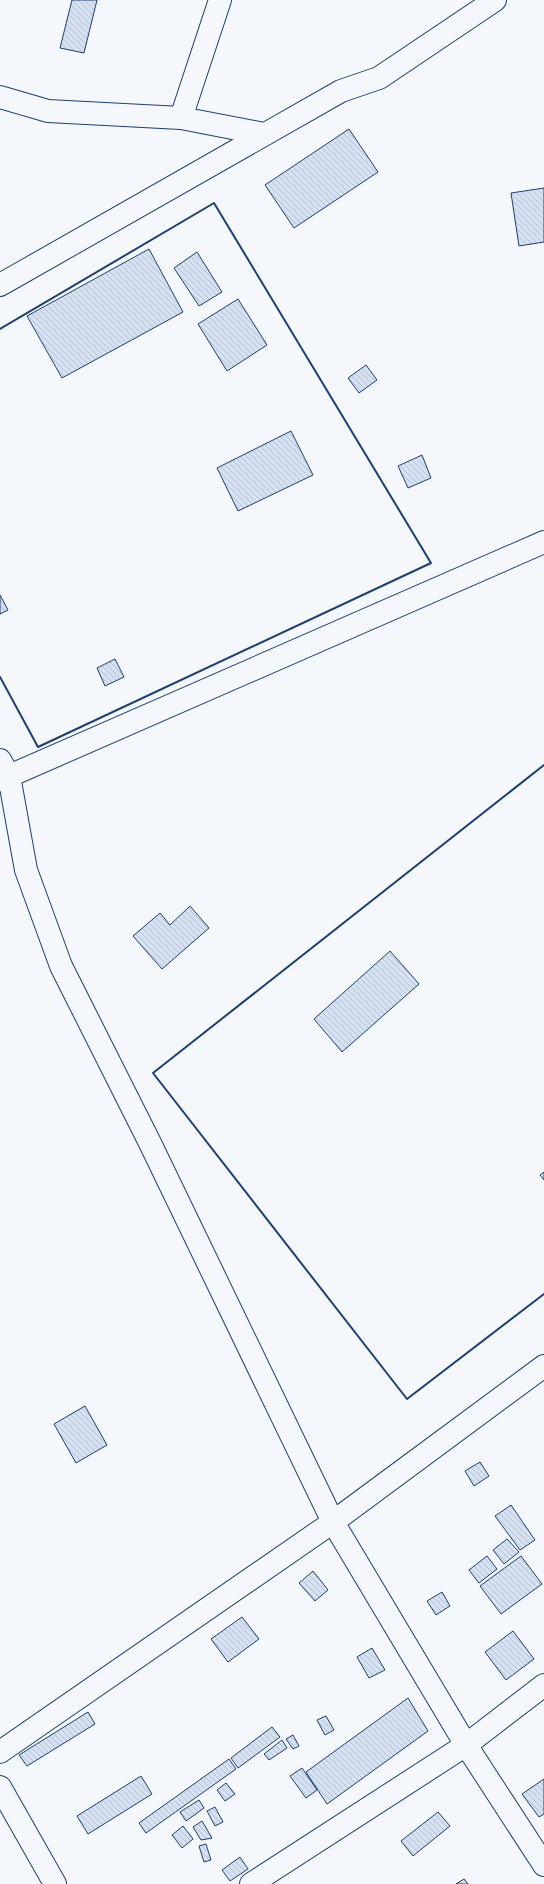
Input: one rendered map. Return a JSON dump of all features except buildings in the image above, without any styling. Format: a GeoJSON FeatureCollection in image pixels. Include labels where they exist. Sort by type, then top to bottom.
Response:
{"type":"FeatureCollection","features":[{"type":"Feature","properties":{"kind":"street"},"geometry":{"type":"LineString","coordinates":[[181,118],[220,0]]}},
{"type":"Feature","properties":{"kind":"street"},"geometry":{"type":"LineString","coordinates":[[0,284],[342,91],[379,78],[495,0]]}},
{"type":"Feature","properties":{"kind":"street"},"geometry":{"type":"LineString","coordinates":[[0,97],[48,111],[181,118],[264,134]]}},
{"type":"Feature","properties":{"kind":"street"},"geometry":{"type":"LineString","coordinates":[[544,542],[3,772],[26,870],[61,966],[333,1522],[466,1745],[544,1866]]}},
{"type":"Feature","properties":{"kind":"street"},"geometry":{"type":"LineString","coordinates":[[0,1752],[333,1522],[544,1366]]}},
{"type":"Feature","properties":{"kind":"street"},"geometry":{"type":"LineString","coordinates":[[251,1884],[466,1745],[544,1685]]}},
{"type":"Feature","properties":{"kind":"street"},"geometry":{"type":"LineString","coordinates":[[0,1787],[55,1884]]}},
{"type":"Feature","properties":{"kind":"wall"},"geometry":{"type":"LineString","coordinates":[[0,329],[214,203],[431,563],[38,747],[0,677]]}},
{"type":"Feature","properties":{"kind":"wall"},"geometry":{"type":"LineString","coordinates":[[544,765],[153,1073],[407,1399],[544,1294]]}}]}
